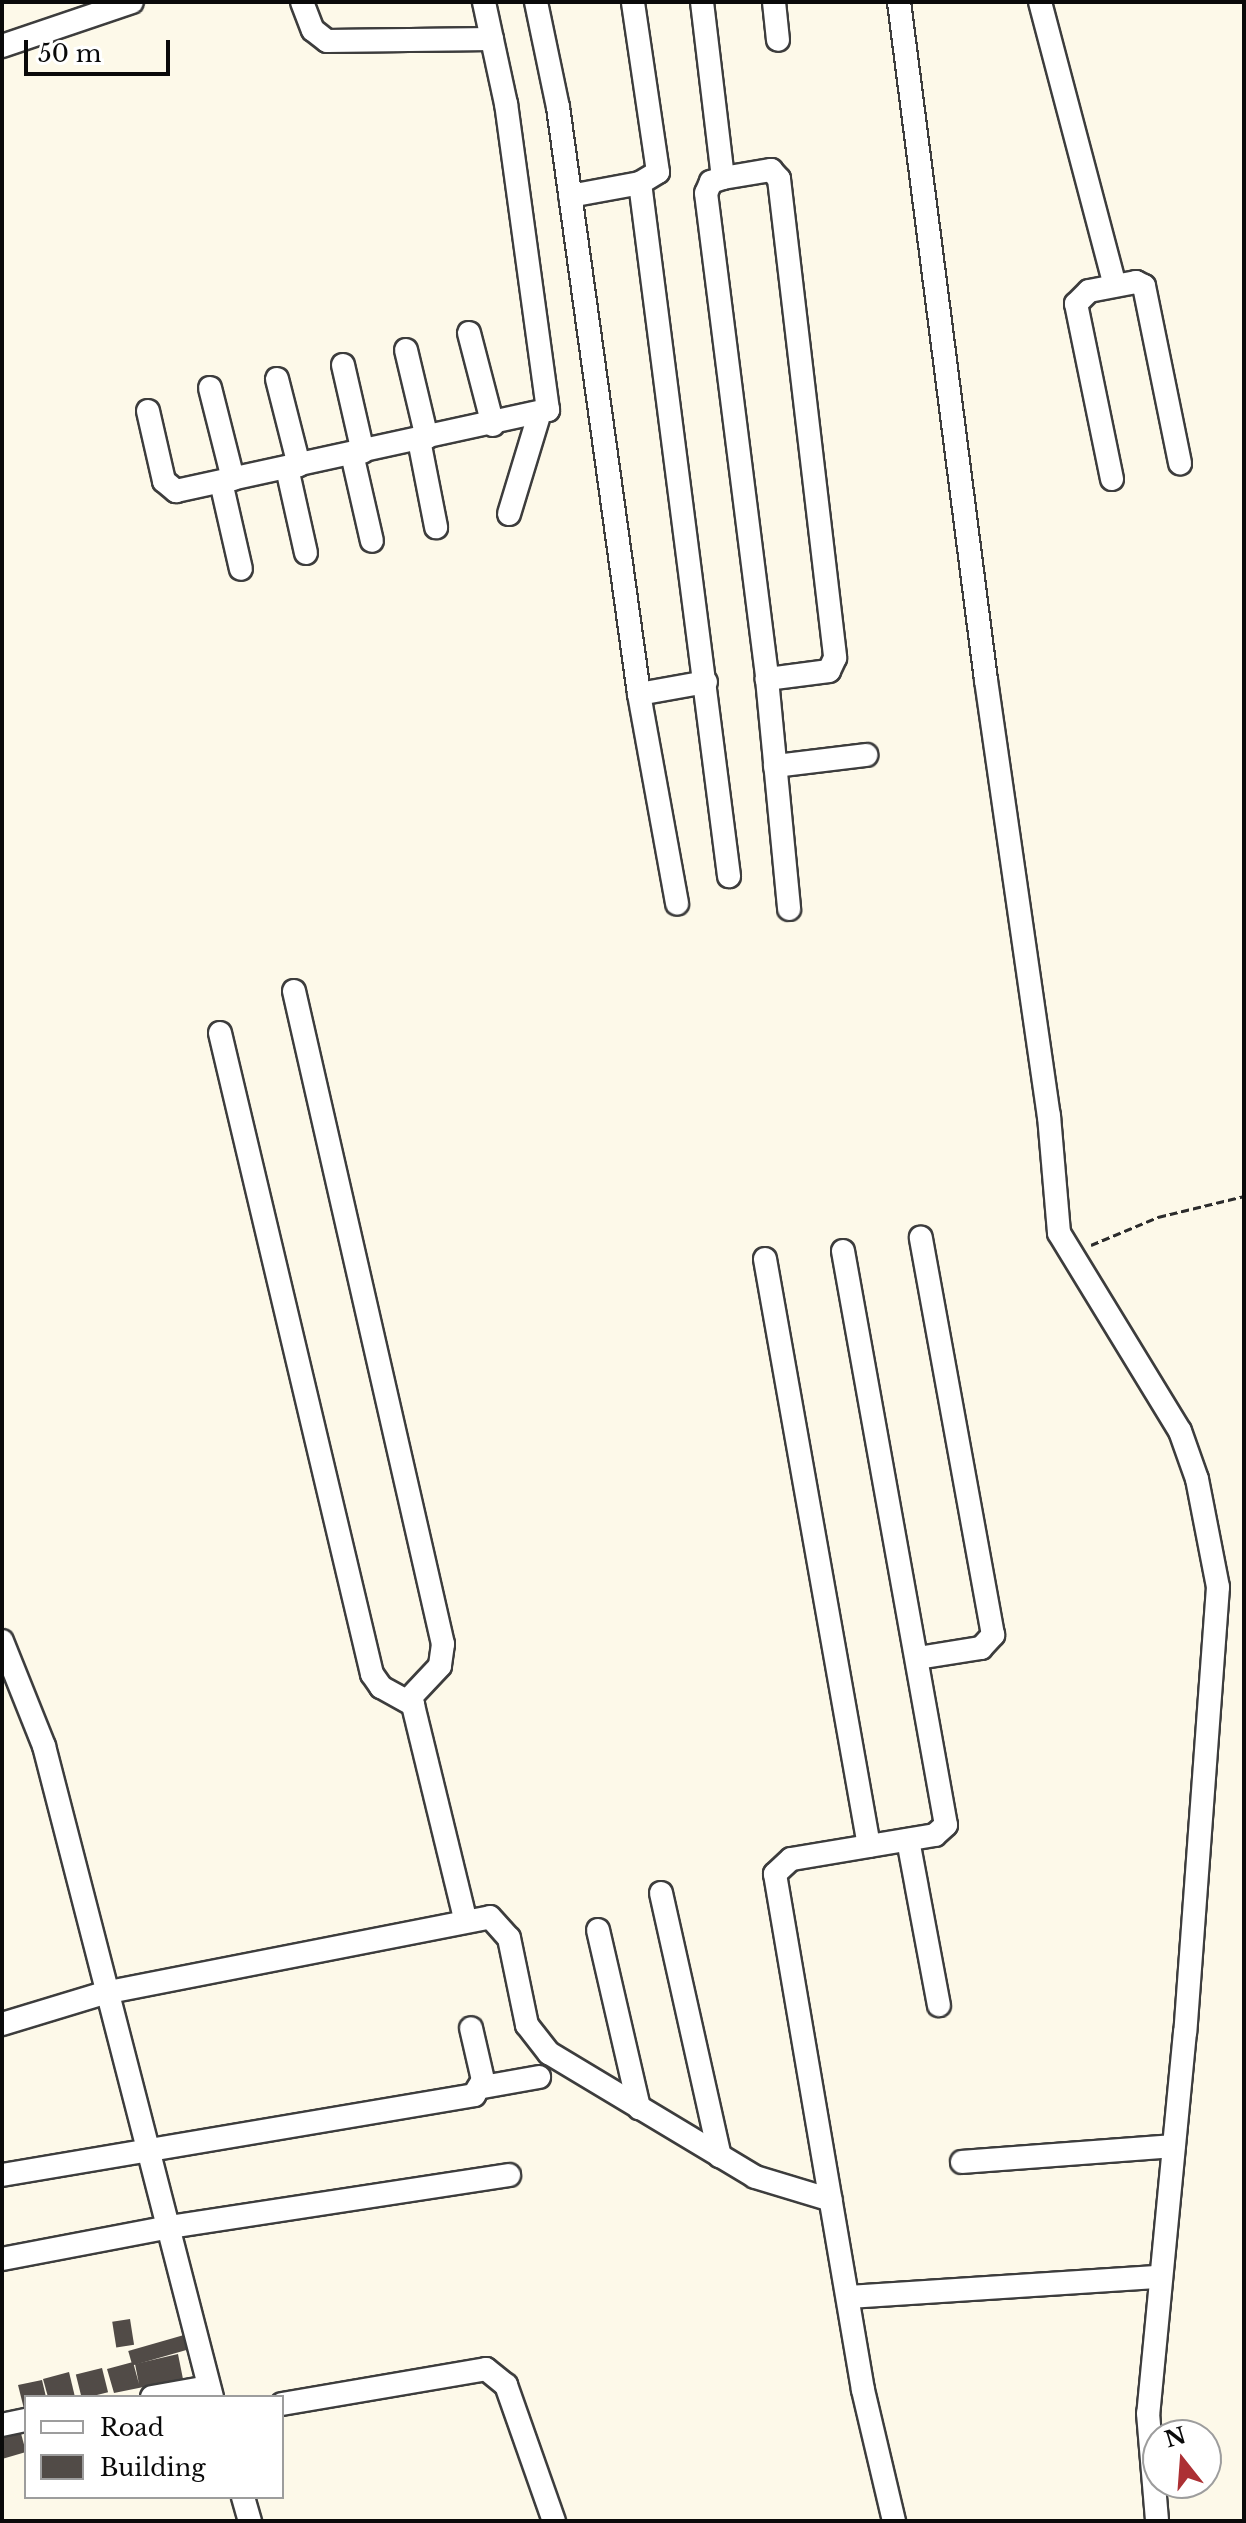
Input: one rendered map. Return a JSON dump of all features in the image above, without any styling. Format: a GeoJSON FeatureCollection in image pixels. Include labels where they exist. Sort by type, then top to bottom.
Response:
{"type":"FeatureCollection","features":[{"type":"Feature","properties":{"kind":"street"},"geometry":{"type":"LineString","coordinates":[[2,46],[132,2]]}},
{"type":"Feature","properties":{"kind":"street"},"geometry":{"type":"LineString","coordinates":[[302,2],[313,30],[327,41],[492,39]]}},
{"type":"Feature","properties":{"kind":"street"},"geometry":{"type":"LineString","coordinates":[[148,411],[170,489],[493,425],[539,415],[548,410],[550,397],[484,2]]}},
{"type":"Feature","properties":{"kind":"street"},"geometry":{"type":"LineString","coordinates":[[536,2],[570,196],[639,694],[677,904]]}},
{"type":"Feature","properties":{"kind":"street"},"geometry":{"type":"LineString","coordinates":[[570,196],[640,183],[654,177],[659,164],[633,2]]}},
{"type":"Feature","properties":{"kind":"street"},"geometry":{"type":"LineString","coordinates":[[702,2],[723,178]]}},
{"type":"Feature","properties":{"kind":"street"},"geometry":{"type":"LineString","coordinates":[[774,2],[778,40]]}},
{"type":"Feature","properties":{"kind":"street"},"geometry":{"type":"LineString","coordinates":[[899,2],[986,680],[1049,1116],[1056,1214],[1069,1255],[1176,1421],[1197,1479],[1218,1587],[1148,2413],[1157,2521]]}},
{"type":"Feature","properties":{"kind":"street"},"geometry":{"type":"LineString","coordinates":[[1040,2],[1115,285]]}},
{"type":"Feature","properties":{"kind":"street"},"geometry":{"type":"LineString","coordinates":[[767,679],[829,671],[835,658],[779,179],[771,170],[711,182],[706,193],[767,679],[789,909]]}},
{"type":"Feature","properties":{"kind":"street"},"geometry":{"type":"LineString","coordinates":[[640,183],[729,876]]}},
{"type":"Feature","properties":{"kind":"street"},"geometry":{"type":"LineString","coordinates":[[1112,479],[1076,304],[1089,291],[1140,283],[1146,291],[1180,463]]}},
{"type":"Feature","properties":{"kind":"street"},"geometry":{"type":"LineString","coordinates":[[469,333],[493,425]]}},
{"type":"Feature","properties":{"kind":"street"},"geometry":{"type":"LineString","coordinates":[[406,350],[436,527]]}},
{"type":"Feature","properties":{"kind":"street"},"geometry":{"type":"LineString","coordinates":[[343,365],[372,541]]}},
{"type":"Feature","properties":{"kind":"street"},"geometry":{"type":"LineString","coordinates":[[277,379],[306,553]]}},
{"type":"Feature","properties":{"kind":"street"},"geometry":{"type":"LineString","coordinates":[[210,388],[241,569]]}},
{"type":"Feature","properties":{"kind":"street"},"geometry":{"type":"LineString","coordinates":[[509,514],[539,415]]}},
{"type":"Feature","properties":{"kind":"street"},"geometry":{"type":"LineString","coordinates":[[639,694],[706,682]]}},
{"type":"Feature","properties":{"kind":"street"},"geometry":{"type":"LineString","coordinates":[[775,766],[866,755]]}},
{"type":"Feature","properties":{"kind":"street"},"geometry":{"type":"LineString","coordinates":[[294,991],[443,1644],[440,1666],[409,1699]]}},
{"type":"Feature","properties":{"kind":"street"},"geometry":{"type":"LineString","coordinates":[[220,1033],[372,1674],[381,1687],[409,1699]]}},
{"type":"Feature","properties":{"kind":"street"},"geometry":{"type":"LineString","coordinates":[[918,1658],[981,1648],[993,1635],[921,1237]]}},
{"type":"Feature","properties":{"kind":"street"},"geometry":{"type":"LineString","coordinates":[[843,1251],[946,1825],[935,1835],[791,1859],[775,1874],[848,2297],[894,2521]]}},
{"type":"Feature","properties":{"kind":"street"},"geometry":{"type":"LineString","coordinates":[[765,1259],[869,1846]]}},
{"type":"Feature","properties":{"kind":"street"},"geometry":{"type":"LineString","coordinates":[[2,1641],[44,1746],[104,1993],[170,2227],[210,2392],[175,2395]]}},
{"type":"Feature","properties":{"kind":"street"},"geometry":{"type":"LineString","coordinates":[[409,1699],[465,1918]]}},
{"type":"Feature","properties":{"kind":"street"},"geometry":{"type":"LineString","coordinates":[[908,1840],[939,2005]]}},
{"type":"Feature","properties":{"kind":"street"},"geometry":{"type":"LineString","coordinates":[[661,1893],[720,2156]]}},
{"type":"Feature","properties":{"kind":"street"},"geometry":{"type":"LineString","coordinates":[[2,2024],[104,1993],[465,1918],[490,1917],[503,1927],[527,2025],[537,2042],[639,2108],[770,2184],[831,2200]]}},
{"type":"Feature","properties":{"kind":"street"},"geometry":{"type":"LineString","coordinates":[[598,1930],[639,2108]]}},
{"type":"Feature","properties":{"kind":"street"},"geometry":{"type":"LineString","coordinates":[[471,2028],[483,2087]]}},
{"type":"Feature","properties":{"kind":"street"},"geometry":{"type":"LineString","coordinates":[[2,2175],[474,2095],[483,2087],[539,2077]]}},
{"type":"Feature","properties":{"kind":"street"},"geometry":{"type":"LineString","coordinates":[[962,2162],[1173,2146]]}},
{"type":"Feature","properties":{"kind":"street"},"geometry":{"type":"LineString","coordinates":[[2,2259],[170,2227],[509,2175]]}},
{"type":"Feature","properties":{"kind":"street"},"geometry":{"type":"LineString","coordinates":[[848,2297],[1160,2277]]}},
{"type":"Feature","properties":{"kind":"street"},"geometry":{"type":"LineString","coordinates":[[284,2404],[486,2369],[506,2385],[554,2521]]}},
{"type":"Feature","properties":{"kind":"street"},"geometry":{"type":"LineString","coordinates":[[2,2425],[24,2420]]}},
{"type":"Feature","properties":{"kind":"street"},"geometry":{"type":"LineString","coordinates":[[244,2499],[250,2521]]}},
{"type":"Feature","properties":{"kind":"path"},"geometry":{"type":"LineString","coordinates":[[1069,1255],[1158,1217],[1244,1196]]}},
{"type":"Feature","properties":{"kind":"building"},"geometry":{"type":"Polygon","coordinates":[[[130,2319],[134,2345],[116,2347],[112,2322],[130,2319]]]}},
{"type":"Feature","properties":{"kind":"building"},"geometry":{"type":"Polygon","coordinates":[[[184,2335],[188,2349],[132,2365],[128,2351],[184,2335]]]}},
{"type":"Feature","properties":{"kind":"building"},"geometry":{"type":"Polygon","coordinates":[[[178,2354],[183,2379],[114,2393],[107,2369],[133,2362],[139,2384],[135,2364],[178,2354]]]}},
{"type":"Feature","properties":{"kind":"building"},"geometry":{"type":"Polygon","coordinates":[[[102,2368],[108,2392],[81,2395],[76,2375],[102,2368]]]}},
{"type":"Feature","properties":{"kind":"building"},"geometry":{"type":"Polygon","coordinates":[[[69,2372],[75,2395],[47,2395],[43,2379],[69,2372]]]}},
{"type":"Feature","properties":{"kind":"building"},"geometry":{"type":"Polygon","coordinates":[[[42,2380],[46,2395],[24,2395],[24,2409],[18,2385],[42,2380]]]}},
{"type":"Feature","properties":{"kind":"building"},"geometry":{"type":"Polygon","coordinates":[[[19,2426],[24,2453],[2,2459],[2,2431],[19,2426]]]}}]}
